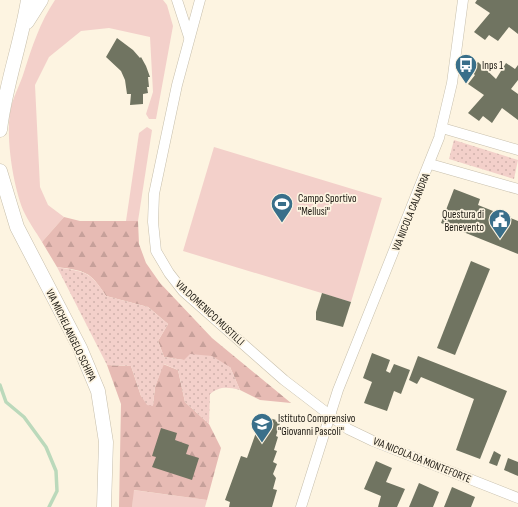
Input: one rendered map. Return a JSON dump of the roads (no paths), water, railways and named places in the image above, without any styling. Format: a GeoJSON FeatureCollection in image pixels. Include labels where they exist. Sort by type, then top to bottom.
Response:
{"type":"FeatureCollection","features":[{"type":"Feature","properties":{"kind":"main road"},"geometry":{"type":"LineString","coordinates":[[0,130],[3,107],[24,28],[28,0]]}},
{"type":"Feature","properties":{"kind":"main road"},"geometry":{"type":"LineString","coordinates":[[24,28],[41,0]]}},
{"type":"Feature","properties":{"kind":"main road","name":"VIA MICHELANGELO SCHIPA"},"geometry":{"type":"LineString","coordinates":[[0,171],[17,227],[80,348],[98,391],[106,442],[104,507]]}},
{"type":"Feature","properties":{"kind":"street"},"geometry":{"type":"LineString","coordinates":[[177,0],[189,37]]}},
{"type":"Feature","properties":{"kind":"street","name":"VIA DOMENICO MUSTILLI"},"geometry":{"type":"LineString","coordinates":[[200,0],[173,101],[154,194],[153,222],[156,251],[169,273],[183,291],[284,380],[329,416]]}},
{"type":"Feature","properties":{"kind":"street","name":"VIA NICOLA CALANDRA"},"geometry":{"type":"LineString","coordinates":[[301,507],[329,416],[430,164],[442,128],[452,83],[463,0]]}},
{"type":"Feature","properties":{"kind":"street"},"geometry":{"type":"LineString","coordinates":[[442,128],[518,150]]}},
{"type":"Feature","properties":{"kind":"street"},"geometry":{"type":"LineString","coordinates":[[430,164],[518,189]]}},
{"type":"Feature","properties":{"kind":"street","name":"VIA NICOLA DA MONTEFORTE"},"geometry":{"type":"LineString","coordinates":[[329,416],[348,429],[373,441],[518,498]]}},
{"type":"Feature","properties":{"kind":"waterway"},"geometry":{"type":"LineString","coordinates":[[0,385],[6,402],[24,417],[46,447],[56,471],[57,491],[49,507]]}},
{"type":"Feature","properties":{"kind":"place","name":"Inps 1"},"geometry":{"type":"Point","coordinates":[466,84]}},
{"type":"Feature","properties":{"kind":"place","name":"Campo Sportivo \"Mellusi\""},"geometry":{"type":"Point","coordinates":[282,224]}},
{"type":"Feature","properties":{"kind":"place","name":"Questura di Benevento"},"geometry":{"type":"Point","coordinates":[500,240]}},
{"type":"Feature","properties":{"kind":"place","name":"Istituto Comprensivo \"Giovanni Pascoli\""},"geometry":{"type":"Point","coordinates":[262,444]}}]}
